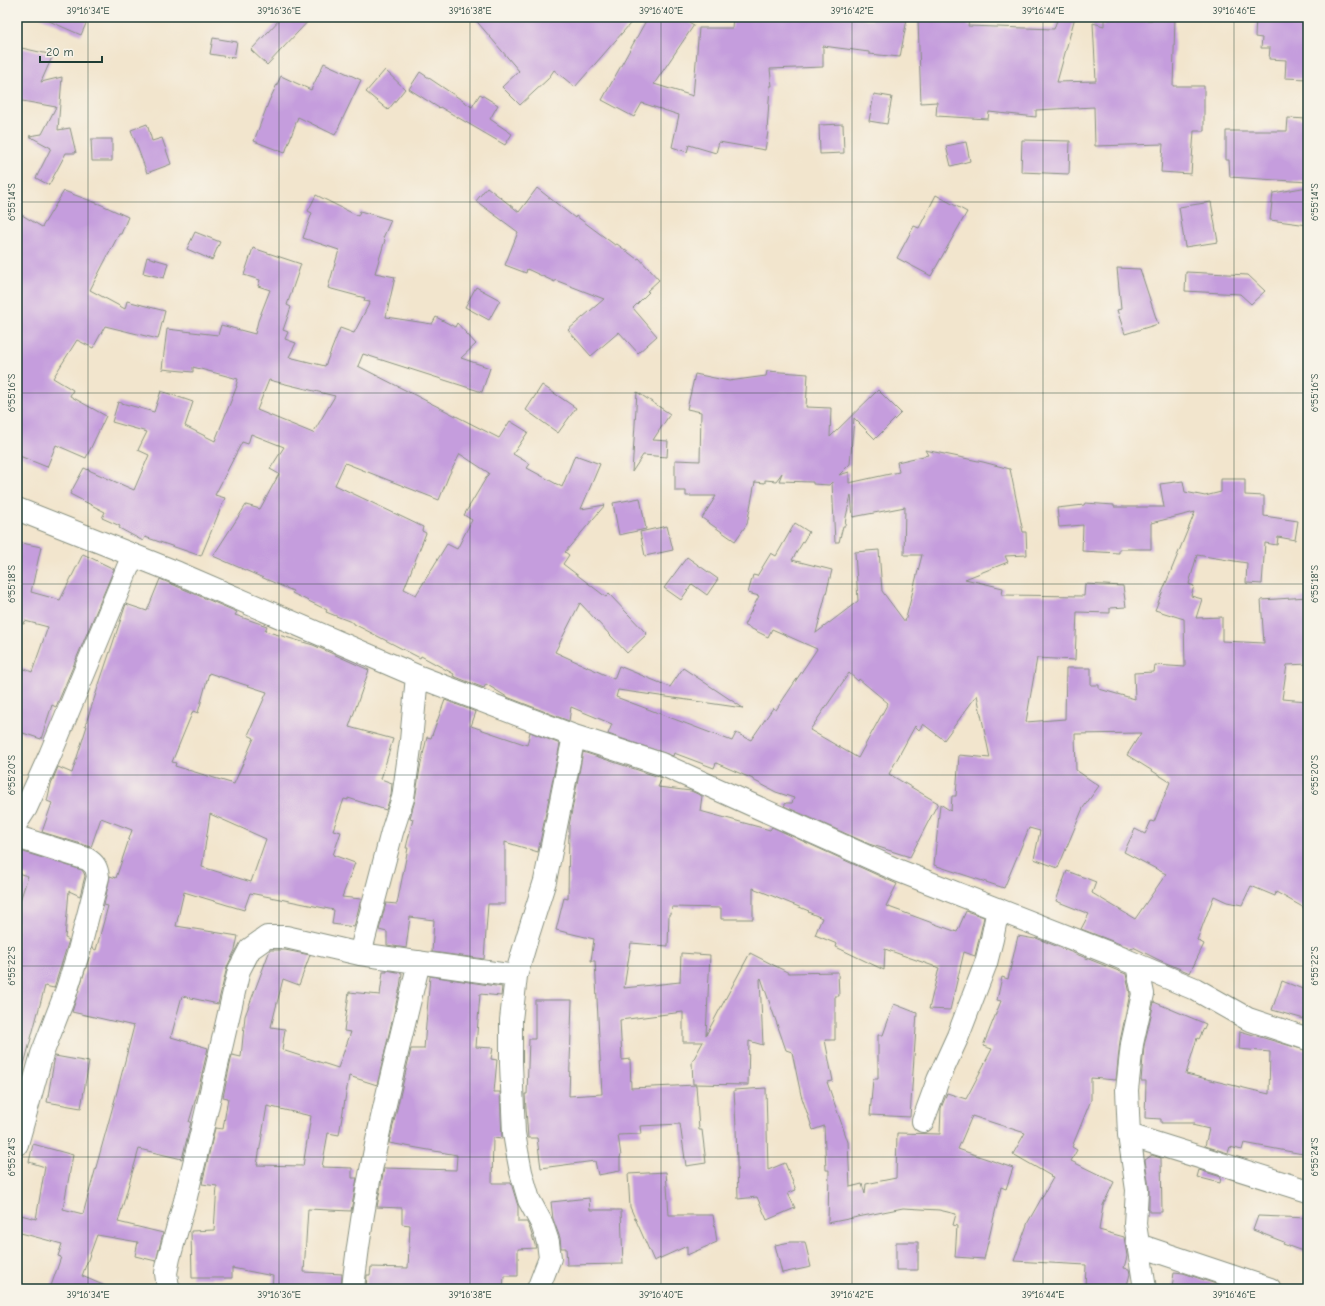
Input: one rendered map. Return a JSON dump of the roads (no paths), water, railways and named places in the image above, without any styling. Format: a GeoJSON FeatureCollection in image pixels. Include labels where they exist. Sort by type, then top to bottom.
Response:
{"type":"FeatureCollection","features":[{"type":"Feature","properties":{"kind":"street"},"geometry":{"type":"LineString","coordinates":[[17,509],[133,555],[417,676],[574,736],[660,764],[897,870],[1137,965],[1195,989],[1248,1019],[1308,1040]]}},
{"type":"Feature","properties":{"kind":"street"},"geometry":{"type":"LineString","coordinates":[[17,822],[26,808],[50,755],[133,555]]}},
{"type":"Feature","properties":{"kind":"street"},"geometry":{"type":"LineString","coordinates":[[360,954],[392,832],[403,798],[411,741],[417,676]]}},
{"type":"Feature","properties":{"kind":"street"},"geometry":{"type":"LineString","coordinates":[[538,1289],[550,1258],[548,1242],[542,1224],[529,1200],[521,1172],[514,1132],[511,1020],[516,976],[545,881],[574,736]]}},
{"type":"Feature","properties":{"kind":"street"},"geometry":{"type":"LineString","coordinates":[[17,837],[87,859],[94,863],[97,868],[98,877],[78,954],[66,992],[42,1054],[17,1144]]}},
{"type":"Feature","properties":{"kind":"street"},"geometry":{"type":"LineString","coordinates":[[923,1120],[986,963],[998,909]]}},
{"type":"Feature","properties":{"kind":"street"},"geometry":{"type":"LineString","coordinates":[[170,1289],[168,1288],[166,1273],[168,1258],[185,1201],[239,970],[250,949],[267,937],[286,937],[360,954],[516,976]]}},
{"type":"Feature","properties":{"kind":"street"},"geometry":{"type":"LineString","coordinates":[[353,1289],[363,1210],[375,1148],[419,962]]}},
{"type":"Feature","properties":{"kind":"street"},"geometry":{"type":"LineString","coordinates":[[1137,965],[1143,994],[1132,1044],[1127,1090],[1129,1135],[1137,1190],[1135,1224],[1145,1289]]}},
{"type":"Feature","properties":{"kind":"street"},"geometry":{"type":"LineString","coordinates":[[1129,1135],[1308,1191]]}},
{"type":"Feature","properties":{"kind":"street"},"geometry":{"type":"LineString","coordinates":[[1138,1245],[1270,1289]]}}]}
